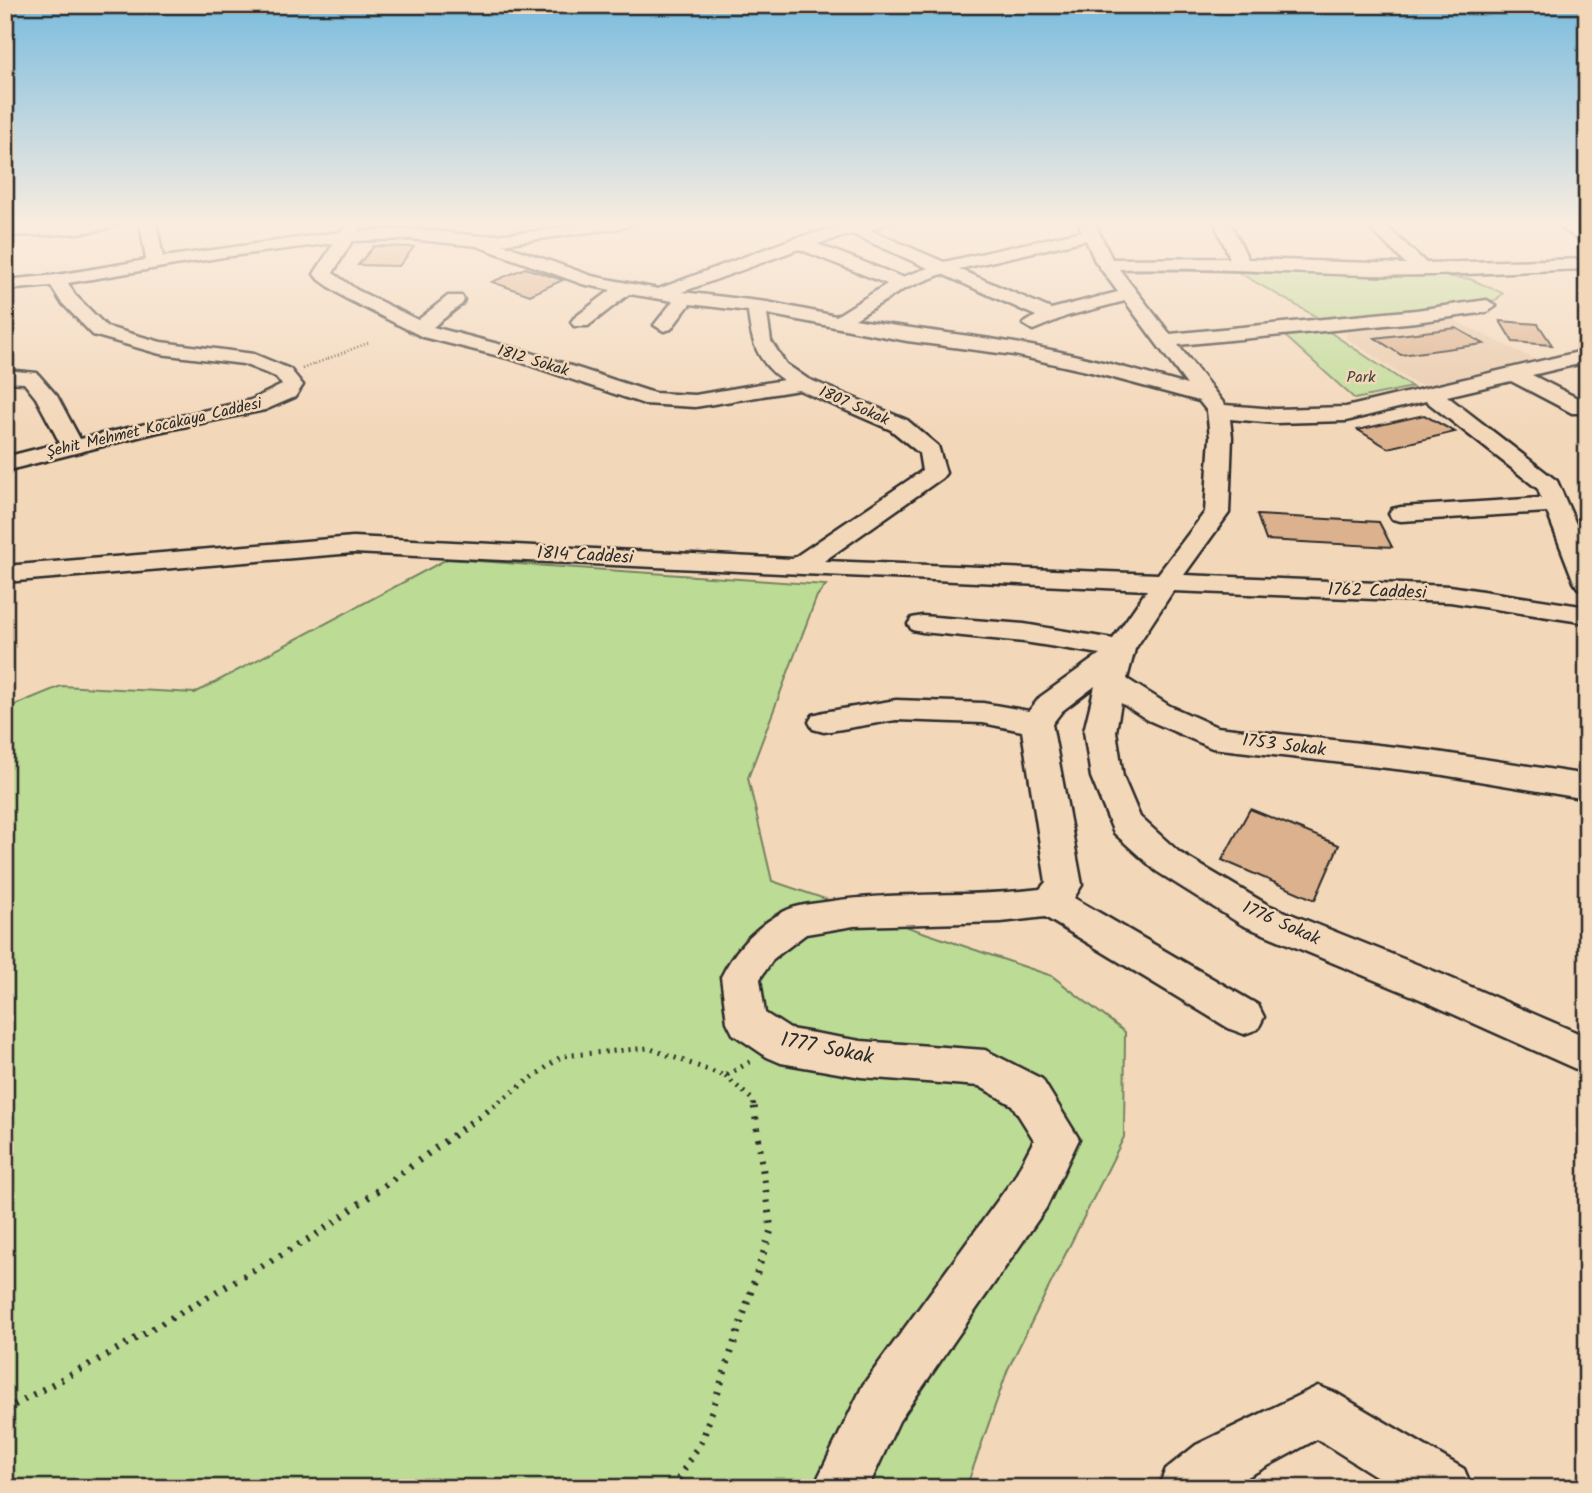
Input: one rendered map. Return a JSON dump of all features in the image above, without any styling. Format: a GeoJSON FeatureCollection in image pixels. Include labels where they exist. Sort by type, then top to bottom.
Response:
{"type":"FeatureCollection","features":[{"type":"Feature","properties":{"kind":"street"},"geometry":{"type":"LineString","coordinates":[[63,292],[100,331],[160,348],[247,358],[285,376]]}},
{"type":"Feature","properties":{"kind":"street","name":"1812 Sokak"},"geometry":{"type":"LineString","coordinates":[[348,292],[420,328],[518,355],[652,399],[695,401],[801,383]]}},
{"type":"Feature","properties":{"kind":"street"},"geometry":{"type":"LineString","coordinates":[[581,322],[621,292]]}},
{"type":"Feature","properties":{"kind":"street"},"geometry":{"type":"LineString","coordinates":[[647,292],[1006,348],[1094,366],[1212,403],[1275,416],[1346,414],[1587,355]]}},
{"type":"Feature","properties":{"kind":"street"},"geometry":{"type":"LineString","coordinates":[[660,294],[665,292]]}},
{"type":"Feature","properties":{"kind":"street"},"geometry":{"type":"LineString","coordinates":[[838,323],[874,297],[886,292]]}},
{"type":"Feature","properties":{"kind":"street"},"geometry":{"type":"LineString","coordinates":[[997,292],[1052,316]]}},
{"type":"Feature","properties":{"kind":"street"},"geometry":{"type":"LineString","coordinates":[[1035,723],[1051,704],[1116,663],[1166,581],[1217,513],[1221,437],[1212,403],[1127,292]]}},
{"type":"Feature","properties":{"kind":"street"},"geometry":{"type":"LineString","coordinates":[[1006,348],[1020,332],[1052,316],[1129,295]]}},
{"type":"Feature","properties":{"kind":"street"},"geometry":{"type":"LineString","coordinates":[[664,325],[685,298]]}},
{"type":"Feature","properties":{"kind":"street"},"geometry":{"type":"LineString","coordinates":[[420,328],[455,300]]}},
{"type":"Feature","properties":{"kind":"street"},"geometry":{"type":"LineString","coordinates":[[1163,341],[1416,316],[1487,306]]}},
{"type":"Feature","properties":{"kind":"street","name":"1807 Sokak"},"geometry":{"type":"LineString","coordinates":[[757,307],[761,341],[779,368],[801,383],[898,425],[930,451],[934,474],[798,567]]}},
{"type":"Feature","properties":{"kind":"street"},"geometry":{"type":"LineString","coordinates":[[1512,373],[1580,408]]}},
{"type":"Feature","properties":{"kind":"street"},"geometry":{"type":"LineString","coordinates":[[5,376],[30,377],[46,396],[73,447]]}},
{"type":"Feature","properties":{"kind":"street","name":"Şehit Mehmet Kocakaya Caddesi"},"geometry":{"type":"LineString","coordinates":[[5,464],[257,405],[288,393],[293,385],[285,376]]}},
{"type":"Feature","properties":{"kind":"street"},"geometry":{"type":"LineString","coordinates":[[1432,395],[1549,486],[1587,582]]}},
{"type":"Feature","properties":{"kind":"street"},"geometry":{"type":"LineString","coordinates":[[1402,514],[1556,504]]}},
{"type":"Feature","properties":{"kind":"street","name":"1814 Caddesi"},"geometry":{"type":"LineString","coordinates":[[5,574],[352,545],[798,567],[1166,581]]}},
{"type":"Feature","properties":{"kind":"street","name":"1762 Caddesi"},"geometry":{"type":"LineString","coordinates":[[1166,581],[1408,595],[1450,594],[1587,615]]}},
{"type":"Feature","properties":{"kind":"street"},"geometry":{"type":"LineString","coordinates":[[922,624],[1024,633],[1116,663]]}},
{"type":"Feature","properties":{"kind":"street"},"geometry":{"type":"LineString","coordinates":[[987,649],[1024,633]]}},
{"type":"Feature","properties":{"kind":"street","name":"1753 Sokak"},"geometry":{"type":"LineString","coordinates":[[1116,663],[1159,713],[1212,737],[1431,762],[1587,787]]}},
{"type":"Feature","properties":{"kind":"street","name":"1776 Sokak"},"geometry":{"type":"LineString","coordinates":[[1116,663],[1100,731],[1107,777],[1126,824],[1168,862],[1255,915],[1427,985],[1587,1056]]}},
{"type":"Feature","properties":{"kind":"street"},"geometry":{"type":"LineString","coordinates":[[824,722],[896,710],[982,713],[1035,723]]}},
{"type":"Feature","properties":{"kind":"street"},"geometry":{"type":"LineString","coordinates":[[1035,723],[1064,885],[1050,902],[1244,1017]]}},
{"type":"Feature","properties":{"kind":"street","name":"1777 Sokak"},"geometry":{"type":"LineString","coordinates":[[840,1488],[881,1403],[1030,1194],[1057,1139],[1027,1091],[985,1068],[861,1059],[781,1045],[747,1022],[740,977],[760,948],[797,921],[854,912],[1001,908],[1050,902]]}},
{"type":"Feature","properties":{"kind":"street"},"geometry":{"type":"LineString","coordinates":[[1185,1488],[1214,1464],[1318,1412],[1445,1488]]}},
{"type":"Feature","properties":{"kind":"path"},"geometry":{"type":"LineString","coordinates":[[285,376],[370,342]]}},
{"type":"Feature","properties":{"kind":"path"},"geometry":{"type":"LineString","coordinates":[[725,1076],[781,1045]]}},
{"type":"Feature","properties":{"kind":"path"},"geometry":{"type":"LineString","coordinates":[[5,1410],[107,1355],[319,1233],[562,1056],[648,1048],[725,1076],[753,1100],[771,1230],[703,1438],[673,1488]]}},
{"type":"Feature","properties":{"kind":"shaded area"},"geometry":{"type":"Polygon","coordinates":[[[1450,318],[1538,361],[1430,387],[1414,383],[1346,338],[1347,329],[1450,318]]]}},
{"type":"Feature","properties":{"kind":"green space"},"geometry":{"type":"Polygon","coordinates":[[[1272,292],[1503,293],[1496,300],[1415,314],[1322,320],[1272,292]]]}},
{"type":"Feature","properties":{"kind":"green space","name":"Park"},"geometry":{"type":"Polygon","coordinates":[[[1328,331],[1412,387],[1355,399],[1285,336],[1328,331]]]}},
{"type":"Feature","properties":{"kind":"green space"},"geometry":{"type":"Polygon","coordinates":[[[447,559],[826,585],[817,596],[748,778],[772,881],[1052,976],[1125,1032],[1124,1137],[1008,1369],[966,1488],[5,1488],[5,709],[61,686],[195,693],[447,559]]]}},
{"type":"Feature","properties":{"kind":"building"},"geometry":{"type":"Polygon","coordinates":[[[1500,321],[1538,324],[1552,345],[1513,342],[1500,321]]]}},
{"type":"Feature","properties":{"kind":"building"},"geometry":{"type":"Polygon","coordinates":[[[1456,328],[1484,344],[1401,355],[1375,338],[1456,328]]]}},
{"type":"Feature","properties":{"kind":"building"},"geometry":{"type":"Polygon","coordinates":[[[1424,415],[1455,432],[1388,448],[1358,430],[1424,415]]]}},
{"type":"Feature","properties":{"kind":"building"},"geometry":{"type":"Polygon","coordinates":[[[1257,515],[1379,522],[1392,547],[1266,540],[1257,515]]]}},
{"type":"Feature","properties":{"kind":"building"},"geometry":{"type":"Polygon","coordinates":[[[1250,809],[1339,845],[1315,900],[1222,860],[1250,809]]]}}]}
